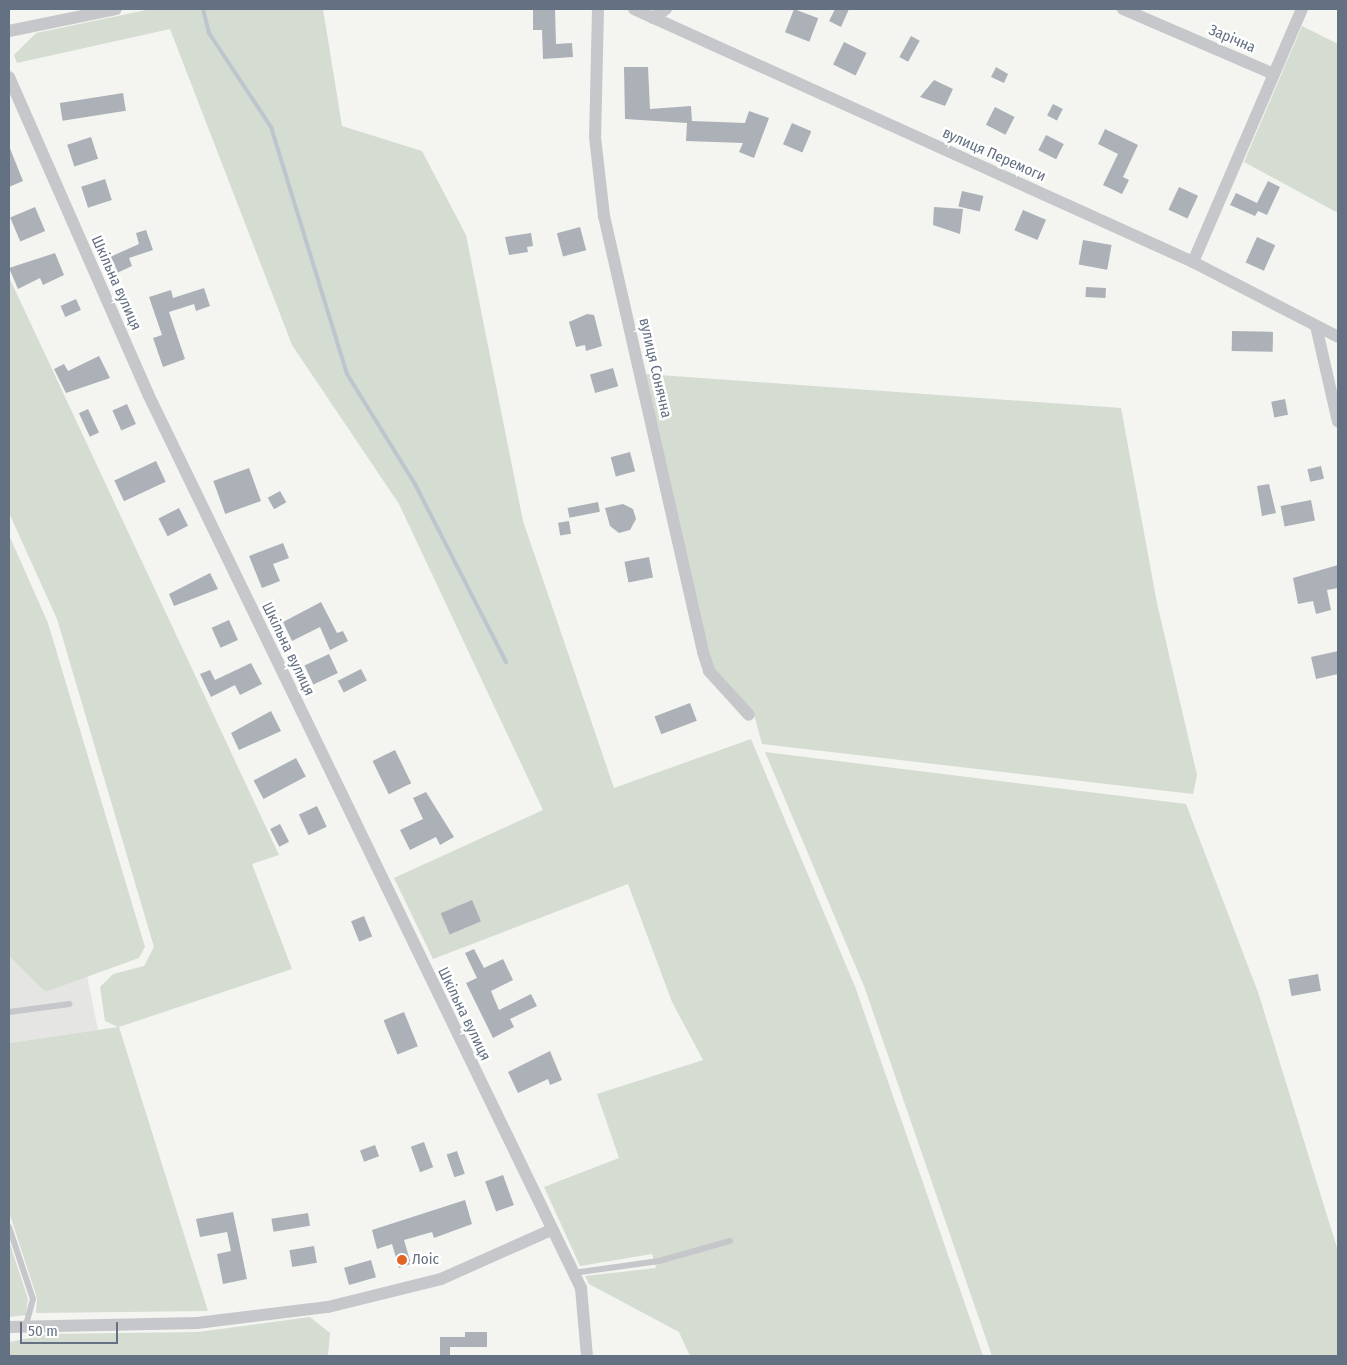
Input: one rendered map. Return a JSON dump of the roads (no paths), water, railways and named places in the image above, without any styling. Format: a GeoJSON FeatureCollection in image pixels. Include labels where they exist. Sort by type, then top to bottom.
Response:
{"type":"FeatureCollection","features":[{"type":"Feature","properties":{"kind":"street"},"geometry":{"type":"LineString","coordinates":[[9,31],[116,9]]}},
{"type":"Feature","properties":{"kind":"street","name":"вулиця Сонячна"},"geometry":{"type":"LineString","coordinates":[[598,9],[595,137],[604,216],[703,652],[709,671],[749,715]]}},
{"type":"Feature","properties":{"kind":"street","name":"вулиця Перемоги"},"geometry":{"type":"LineString","coordinates":[[634,9],[1193,262],[1338,336]]}},
{"type":"Feature","properties":{"kind":"street"},"geometry":{"type":"LineString","coordinates":[[654,18],[666,9]]}},
{"type":"Feature","properties":{"kind":"street","name":"Зарічна"},"geometry":{"type":"LineString","coordinates":[[1123,9],[1274,74]]}},
{"type":"Feature","properties":{"kind":"street"},"geometry":{"type":"LineString","coordinates":[[1193,262],[1302,9]]}},
{"type":"Feature","properties":{"kind":"street","name":"Шкільна вулиця"},"geometry":{"type":"LineString","coordinates":[[9,76],[148,394],[573,1273],[584,1299],[587,1356]]}},
{"type":"Feature","properties":{"kind":"street"},"geometry":{"type":"LineString","coordinates":[[1316,326],[1338,422]]}},
{"type":"Feature","properties":{"kind":"street"},"geometry":{"type":"LineString","coordinates":[[9,1327],[26,1325],[197,1323],[328,1307],[441,1279],[551,1230]]}},
{"type":"Feature","properties":{"kind":"lane"},"geometry":{"type":"LineString","coordinates":[[9,1012],[69,1004]]}},
{"type":"Feature","properties":{"kind":"lane"},"geometry":{"type":"LineString","coordinates":[[9,1227],[33,1299],[26,1325]]}},
{"type":"Feature","properties":{"kind":"lane"},"geometry":{"type":"LineString","coordinates":[[573,1273],[659,1261],[730,1241]]}},
{"type":"Feature","properties":{"kind":"waterway"},"geometry":{"type":"LineString","coordinates":[[203,9],[209,33],[271,127],[347,374],[415,484],[506,662]]}},
{"type":"Feature","properties":{"kind":"place","name":"Лоіс"},"geometry":{"type":"Point","coordinates":[402,1260]}}]}
